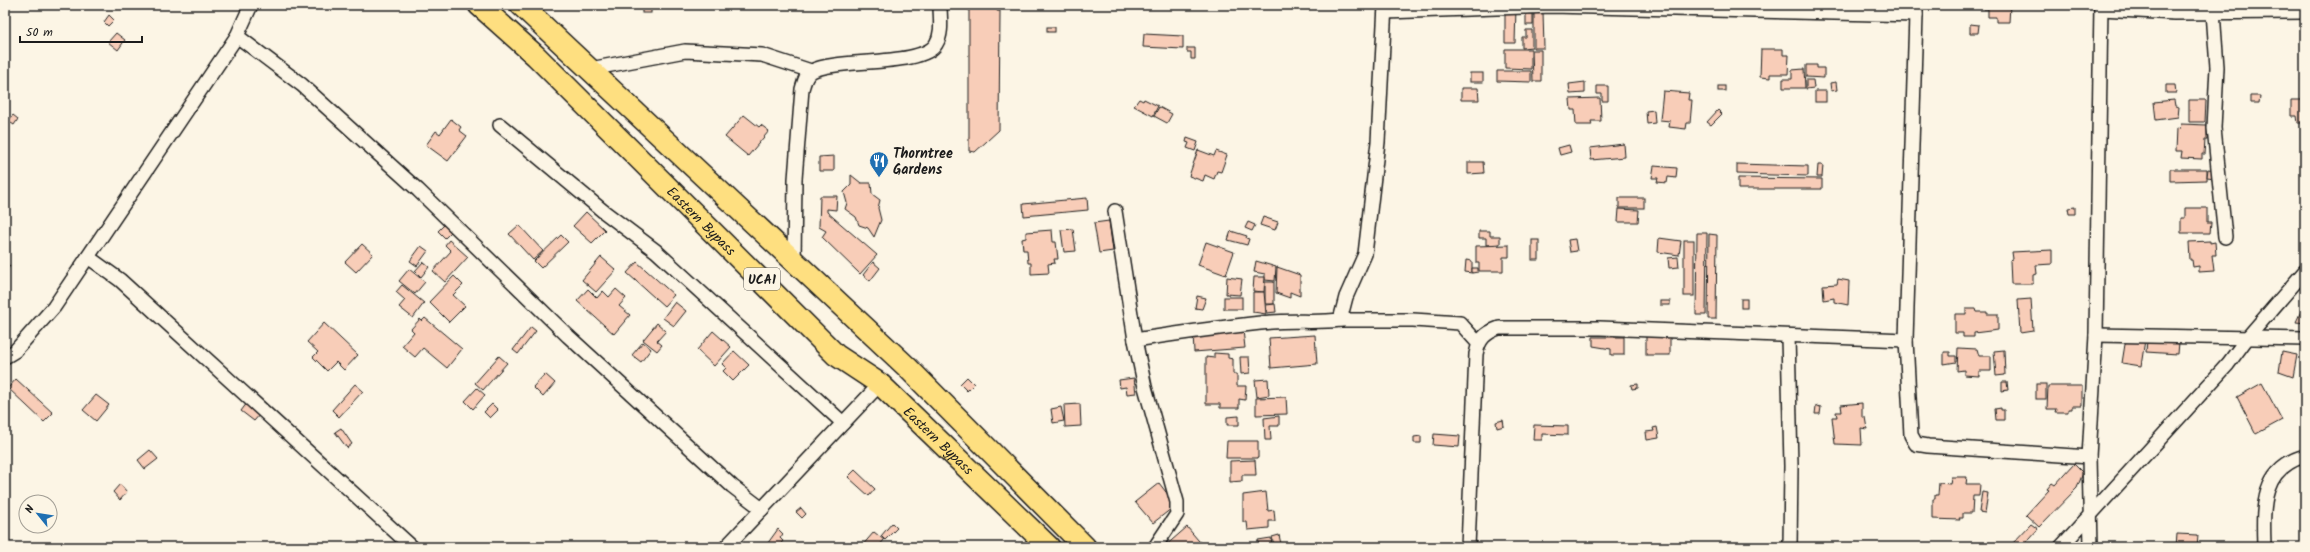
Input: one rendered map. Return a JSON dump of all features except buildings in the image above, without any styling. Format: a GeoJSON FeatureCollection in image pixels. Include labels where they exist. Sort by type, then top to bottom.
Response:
{"type":"FeatureCollection","features":[{"type":"Feature","properties":{"kind":"main road","name":"Eastern Bypass"},"geometry":{"type":"LineString","coordinates":[[479,5],[536,56],[836,355],[880,384],[1049,547]]}},
{"type":"Feature","properties":{"kind":"main road","name":"Eastern Bypass"},"geometry":{"type":"LineString","coordinates":[[521,5],[907,368],[1085,547]]}},
{"type":"Feature","properties":{"kind":"street"},"geometry":{"type":"LineString","coordinates":[[794,263],[795,179],[802,89],[805,78],[811,71],[824,67],[885,61],[929,52],[936,45],[940,35],[940,5]]}},
{"type":"Feature","properties":{"kind":"street"},"geometry":{"type":"LineString","coordinates":[[1340,320],[1346,297],[1366,254],[1378,142],[1385,9],[1552,6],[1916,10],[1906,340],[1912,435],[1916,444],[1928,446],[2089,457]]}},
{"type":"Feature","properties":{"kind":"street"},"geometry":{"type":"LineString","coordinates":[[5,357],[16,351],[54,307],[237,36],[246,7]]}},
{"type":"Feature","properties":{"kind":"street"},"geometry":{"type":"LineString","coordinates":[[2091,547],[2092,516],[2089,457],[2096,335],[2101,7],[2213,12],[2305,12]]}},
{"type":"Feature","properties":{"kind":"street"},"geometry":{"type":"LineString","coordinates":[[2213,12],[2217,67],[2214,128],[2225,237]]}},
{"type":"Feature","properties":{"kind":"street"},"geometry":{"type":"LineString","coordinates":[[237,36],[302,85],[418,190],[574,341],[726,481],[762,509]]}},
{"type":"Feature","properties":{"kind":"street"},"geometry":{"type":"LineString","coordinates":[[590,69],[685,51],[762,55],[811,71]]}},
{"type":"Feature","properties":{"kind":"street"},"geometry":{"type":"LineString","coordinates":[[500,125],[603,210],[656,251],[843,423]]}},
{"type":"Feature","properties":{"kind":"street"},"geometry":{"type":"LineString","coordinates":[[1116,211],[1135,340],[1145,387],[1178,502],[1177,514],[1155,547]]}},
{"type":"Feature","properties":{"kind":"street"},"geometry":{"type":"LineString","coordinates":[[88,257],[120,280],[412,547]]}},
{"type":"Feature","properties":{"kind":"street"},"geometry":{"type":"LineString","coordinates":[[2061,547],[2092,516],[2228,364],[2248,337],[2305,271]]}},
{"type":"Feature","properties":{"kind":"street"},"geometry":{"type":"LineString","coordinates":[[1135,340],[1225,326],[1299,320],[1323,322],[1340,320],[1413,320],[1460,322],[1478,343]]}},
{"type":"Feature","properties":{"kind":"street"},"geometry":{"type":"LineString","coordinates":[[1468,547],[1476,354],[1478,343],[1486,333],[1499,328],[1600,328],[1906,340]]}},
{"type":"Feature","properties":{"kind":"street"},"geometry":{"type":"LineString","coordinates":[[2096,335],[2305,339]]}},
{"type":"Feature","properties":{"kind":"street"},"geometry":{"type":"LineString","coordinates":[[1788,336],[1791,466],[1790,547]]}},
{"type":"Feature","properties":{"kind":"street"},"geometry":{"type":"LineString","coordinates":[[726,547],[880,384]]}},
{"type":"Feature","properties":{"kind":"street"},"geometry":{"type":"LineString","coordinates":[[2264,547],[2263,510],[2268,487],[2277,471],[2293,459],[2305,456]]}},
{"type":"Feature","properties":{"kind":"place","name":"Thorntree Gardens"},"geometry":{"type":"Point","coordinates":[879,178]}}]}
